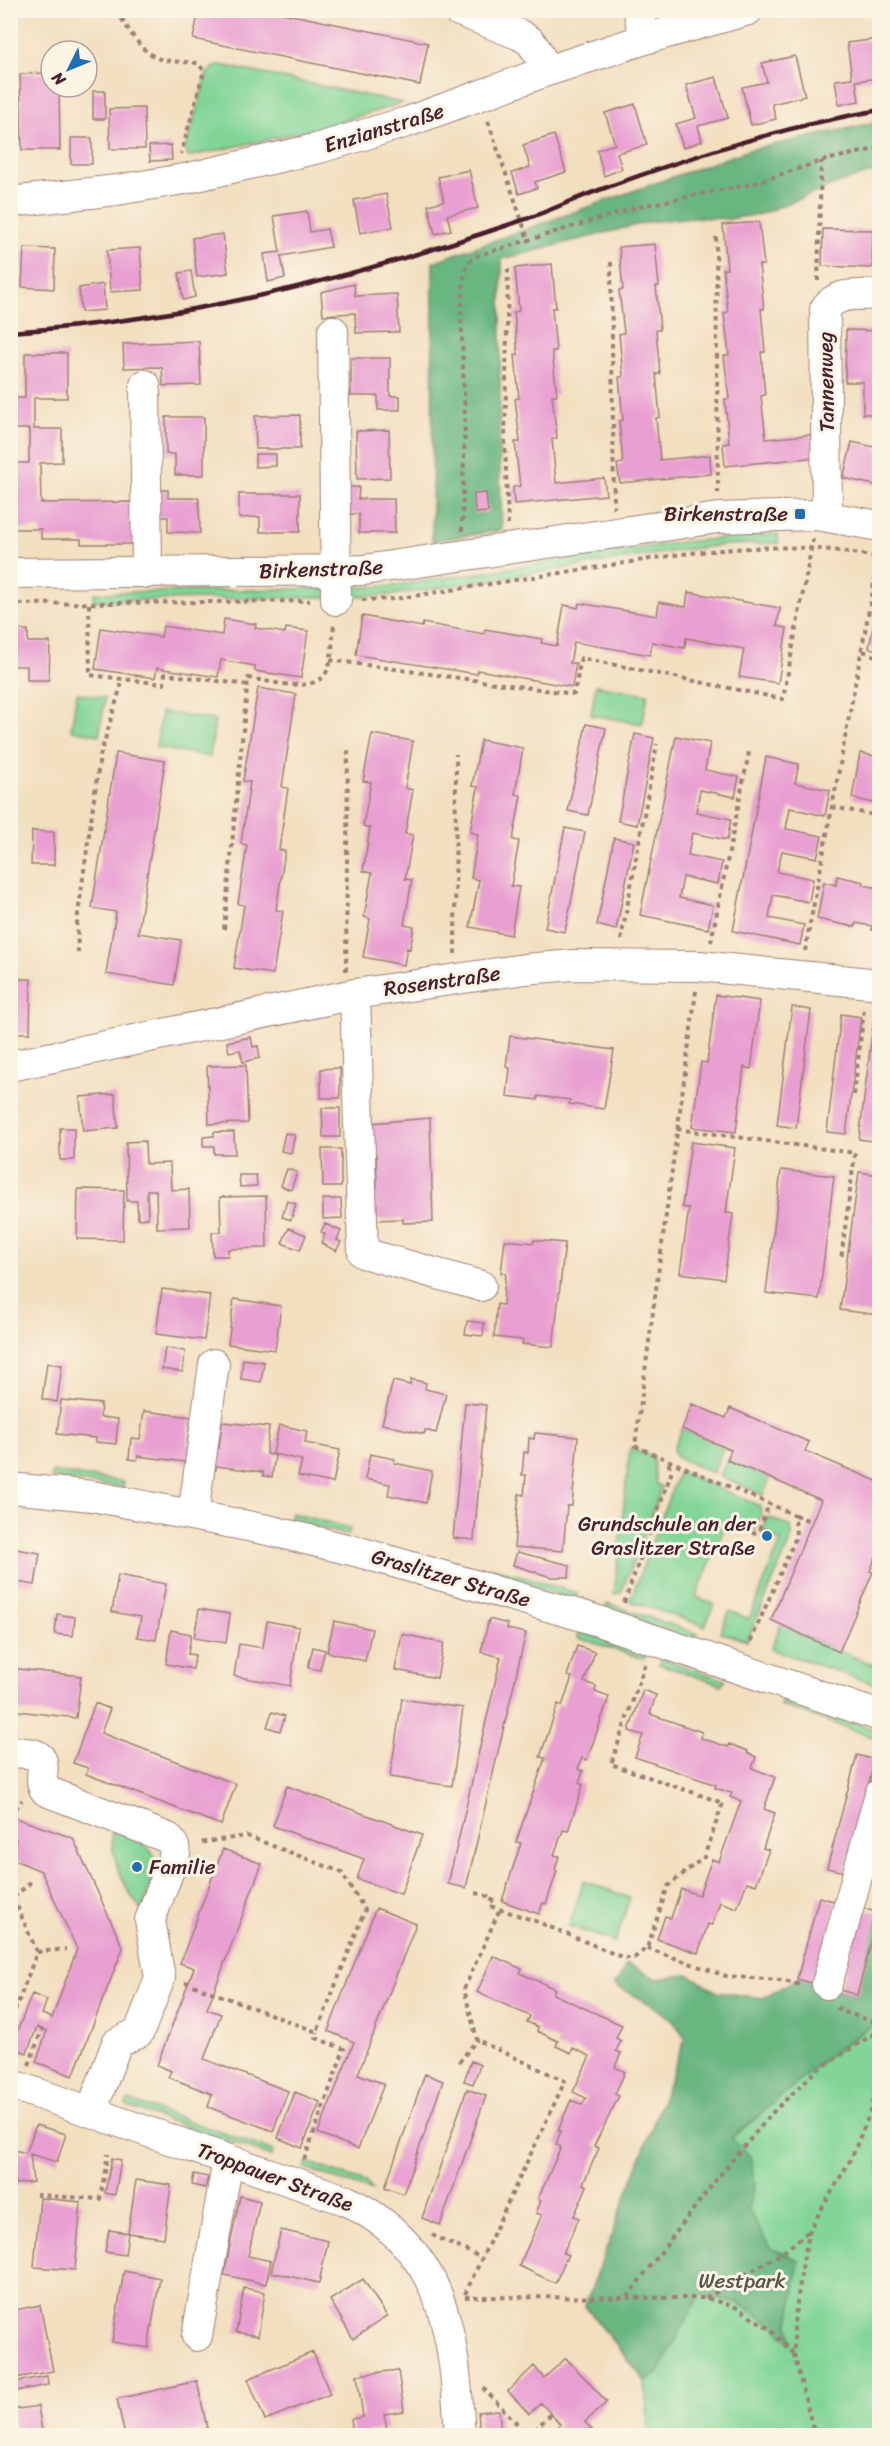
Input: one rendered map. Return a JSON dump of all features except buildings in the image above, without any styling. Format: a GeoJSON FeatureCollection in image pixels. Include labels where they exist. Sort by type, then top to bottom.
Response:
{"type":"FeatureCollection","features":[{"type":"Feature","properties":{"kind":"street"},"geometry":{"type":"LineString","coordinates":[[457,10],[530,41],[547,71]]}},
{"type":"Feature","properties":{"kind":"street","name":"Enzianstraße"},"geometry":{"type":"LineString","coordinates":[[10,202],[117,190],[319,148],[481,97],[547,71],[642,25],[748,10]]}},
{"type":"Feature","properties":{"kind":"street","name":"Tannenweg"},"geometry":{"type":"LineString","coordinates":[[821,515],[825,309],[838,297],[879,295]]}},
{"type":"Feature","properties":{"kind":"street"},"geometry":{"type":"LineString","coordinates":[[333,331],[336,600]]}},
{"type":"Feature","properties":{"kind":"street"},"geometry":{"type":"LineString","coordinates":[[145,385],[147,573]]}},
{"type":"Feature","properties":{"kind":"street","name":"Birkenstraße"},"geometry":{"type":"LineString","coordinates":[[10,573],[147,573],[389,567],[718,518],[821,515],[879,525]]}},
{"type":"Feature","properties":{"kind":"street","name":"Rosenstraße"},"geometry":{"type":"LineString","coordinates":[[10,1066],[351,995],[525,969],[616,965],[702,966],[873,983]]}},
{"type":"Feature","properties":{"kind":"street"},"geometry":{"type":"LineString","coordinates":[[351,995],[363,1253],[480,1286]]}},
{"type":"Feature","properties":{"kind":"street"},"geometry":{"type":"LineString","coordinates":[[194,1515],[214,1364]]}},
{"type":"Feature","properties":{"kind":"street","name":"Graslitzer Straße"},"geometry":{"type":"LineString","coordinates":[[10,1488],[92,1496],[268,1530],[359,1552],[534,1601],[648,1656],[879,1716]]}},
{"type":"Feature","properties":{"kind":"street"},"geometry":{"type":"LineString","coordinates":[[10,1752],[35,1755],[41,1758],[43,1765],[40,1781],[46,1791],[168,1838],[174,1846],[175,1854],[150,1920],[160,1978],[140,2032],[117,2043],[91,2112]]}},
{"type":"Feature","properties":{"kind":"street"},"geometry":{"type":"LineString","coordinates":[[827,1984],[879,1794]]}},
{"type":"Feature","properties":{"kind":"street","name":"Troppauer Straße"},"geometry":{"type":"LineString","coordinates":[[16,2086],[345,2200],[369,2212],[398,2235],[432,2283],[449,2328],[457,2383],[460,2436]]}},
{"type":"Feature","properties":{"kind":"street"},"geometry":{"type":"LineString","coordinates":[[197,2336],[228,2160]]}},
{"type":"Feature","properties":{"kind":"path"},"geometry":{"type":"LineString","coordinates":[[111,10],[126,10]]}},
{"type":"Feature","properties":{"kind":"path"},"geometry":{"type":"LineString","coordinates":[[117,11],[134,38],[153,56],[162,60],[198,63],[204,71],[180,152],[183,178]]}},
{"type":"Feature","properties":{"kind":"path"},"geometry":{"type":"LineString","coordinates":[[481,97],[529,242]]}},
{"type":"Feature","properties":{"kind":"path"},"geometry":{"type":"LineString","coordinates":[[466,556],[461,522],[465,420],[461,312],[465,269],[470,261],[476,256],[623,212],[752,184],[821,161],[879,148]]}},
{"type":"Feature","properties":{"kind":"path"},"geometry":{"type":"LineString","coordinates":[[821,161],[818,287],[830,302]]}},
{"type":"Feature","properties":{"kind":"path"},"geometry":{"type":"LineString","coordinates":[[716,237],[718,518]]}},
{"type":"Feature","properties":{"kind":"path"},"geometry":{"type":"LineString","coordinates":[[611,262],[614,533]]}},
{"type":"Feature","properties":{"kind":"path"},"geometry":{"type":"LineString","coordinates":[[508,269],[505,442],[509,549]]}},
{"type":"Feature","properties":{"kind":"path"},"geometry":{"type":"LineString","coordinates":[[330,660],[574,694],[581,658],[783,699],[821,515]]}},
{"type":"Feature","properties":{"kind":"path"},"geometry":{"type":"LineString","coordinates":[[801,975],[879,556]]}},
{"type":"Feature","properties":{"kind":"path"},"geometry":{"type":"LineString","coordinates":[[224,929],[249,678],[304,685],[315,684],[322,678],[330,660],[336,600]]}},
{"type":"Feature","properties":{"kind":"path"},"geometry":{"type":"LineString","coordinates":[[89,604],[90,675],[164,684],[165,674],[248,685]]}},
{"type":"Feature","properties":{"kind":"path"},"geometry":{"type":"LineString","coordinates":[[862,651],[879,658]]}},
{"type":"Feature","properties":{"kind":"path"},"geometry":{"type":"LineString","coordinates":[[78,953],[77,921],[100,756],[123,679]]}},
{"type":"Feature","properties":{"kind":"path"},"geometry":{"type":"LineString","coordinates":[[616,965],[657,744]]}},
{"type":"Feature","properties":{"kind":"path"},"geometry":{"type":"LineString","coordinates":[[348,747],[351,995]]}},
{"type":"Feature","properties":{"kind":"path"},"geometry":{"type":"LineString","coordinates":[[749,752],[702,966],[677,1130],[635,1446],[812,1522]]}},
{"type":"Feature","properties":{"kind":"path"},"geometry":{"type":"LineString","coordinates":[[455,978],[456,754]]}},
{"type":"Feature","properties":{"kind":"path"},"geometry":{"type":"LineString","coordinates":[[832,807],[879,816]]}},
{"type":"Feature","properties":{"kind":"path"},"geometry":{"type":"LineString","coordinates":[[854,1095],[873,983]]}},
{"type":"Feature","properties":{"kind":"path"},"geometry":{"type":"LineString","coordinates":[[677,1130],[855,1153],[841,1259]]}},
{"type":"Feature","properties":{"kind":"path"},"geometry":{"type":"LineString","coordinates":[[623,1604],[671,1474],[668,1460]]}},
{"type":"Feature","properties":{"kind":"path"},"geometry":{"type":"LineString","coordinates":[[752,1534],[759,1531],[769,1504]]}},
{"type":"Feature","properties":{"kind":"path"},"geometry":{"type":"LineString","coordinates":[[748,1646],[796,1537],[795,1515]]}},
{"type":"Feature","properties":{"kind":"path"},"geometry":{"type":"LineString","coordinates":[[476,1893],[493,1899],[490,1906],[599,1946],[624,1958],[634,1958],[647,1948],[668,1886],[704,1857],[723,1803],[611,1764],[648,1656]]}},
{"type":"Feature","properties":{"kind":"path"},"geometry":{"type":"LineString","coordinates":[[174,1846],[247,1836],[341,1872],[365,1910],[317,2032],[316,2038],[344,2049],[311,2141]]}},
{"type":"Feature","properties":{"kind":"path"},"geometry":{"type":"LineString","coordinates":[[14,1897],[31,1882]]}},
{"type":"Feature","properties":{"kind":"path"},"geometry":{"type":"LineString","coordinates":[[10,1890],[37,1952],[10,2024]]}},
{"type":"Feature","properties":{"kind":"path"},"geometry":{"type":"LineString","coordinates":[[477,2040],[464,1989],[500,1909]]}},
{"type":"Feature","properties":{"kind":"path"},"geometry":{"type":"LineString","coordinates":[[647,1948],[726,1976],[779,1980],[810,1987],[827,1984],[830,2000],[841,2011],[879,2024]]}},
{"type":"Feature","properties":{"kind":"path"},"geometry":{"type":"LineString","coordinates":[[37,1952],[66,1949]]}},
{"type":"Feature","properties":{"kind":"path"},"geometry":{"type":"LineString","coordinates":[[159,1972],[317,2032]]}},
{"type":"Feature","properties":{"kind":"path"},"geometry":{"type":"LineString","coordinates":[[16,2086],[42,2029]]}},
{"type":"Feature","properties":{"kind":"path"},"geometry":{"type":"LineString","coordinates":[[627,2297],[715,2181],[774,2111],[817,2070],[879,2030]]}},
{"type":"Feature","properties":{"kind":"path"},"geometry":{"type":"LineString","coordinates":[[459,2062],[477,2040]]}},
{"type":"Feature","properties":{"kind":"path"},"geometry":{"type":"LineString","coordinates":[[477,2040],[565,2081],[464,2297],[580,2299],[627,2297],[678,2300],[706,2298],[738,2308],[770,2329],[794,2354]]}},
{"type":"Feature","properties":{"kind":"path"},"geometry":{"type":"LineString","coordinates":[[817,2436],[812,2425],[794,2354],[794,2323],[810,2229],[855,2150],[871,2110],[879,2068]]}},
{"type":"Feature","properties":{"kind":"path"},"geometry":{"type":"LineString","coordinates":[[36,2195],[100,2199],[108,2154]]}},
{"type":"Feature","properties":{"kind":"path"},"geometry":{"type":"LineString","coordinates":[[706,2298],[772,2259],[810,2229]]}},
{"type":"Feature","properties":{"kind":"path"},"geometry":{"type":"LineString","coordinates":[[422,2230],[482,2258]]}},
{"type":"Feature","properties":{"kind":"path"},"geometry":{"type":"LineString","coordinates":[[482,2386],[528,2435],[551,2414]]}},
{"type":"Feature","properties":{"kind":"path"},"geometry":{"type":"LineString","coordinates":[[627,2436],[633,2431]]}},
{"type":"Feature","properties":{"kind":"green space"},"geometry":{"type":"Polygon","coordinates":[[[220,65],[403,103],[315,129],[188,157],[185,149],[207,74],[220,65]]]}},
{"type":"Feature","properties":{"kind":"green space"},"geometry":{"type":"Polygon","coordinates":[[[879,122],[879,171],[853,178],[760,214],[729,219],[692,217],[648,222],[502,259],[499,443],[502,530],[432,541],[433,262],[749,150],[879,122]]]}},
{"type":"Feature","properties":{"kind":"green space"},"geometry":{"type":"Polygon","coordinates":[[[778,534],[778,543],[724,545],[682,550],[393,595],[343,597],[343,588],[392,586],[681,542],[778,534]]]}},
{"type":"Feature","properties":{"kind":"green space"},"geometry":{"type":"Polygon","coordinates":[[[329,588],[329,597],[94,601],[94,593],[329,588]]]}},
{"type":"Feature","properties":{"kind":"green space"},"geometry":{"type":"Polygon","coordinates":[[[596,685],[648,694],[642,724],[591,715],[596,685]]]}},
{"type":"Feature","properties":{"kind":"green space"},"geometry":{"type":"Polygon","coordinates":[[[77,693],[105,698],[99,735],[71,730],[77,693]]]}},
{"type":"Feature","properties":{"kind":"green space"},"geometry":{"type":"Polygon","coordinates":[[[161,712],[215,720],[210,757],[156,748],[161,712]]]}},
{"type":"Feature","properties":{"kind":"green space"},"geometry":{"type":"Polygon","coordinates":[[[682,1429],[724,1446],[713,1473],[676,1457],[673,1449],[682,1429]]]}},
{"type":"Feature","properties":{"kind":"green space"},"geometry":{"type":"Polygon","coordinates":[[[630,1448],[653,1457],[656,1484],[662,1487],[621,1593],[614,1595],[630,1448]]]}},
{"type":"Feature","properties":{"kind":"green space"},"geometry":{"type":"Polygon","coordinates":[[[727,1460],[770,1478],[763,1495],[720,1476],[727,1460]]]}},
{"type":"Feature","properties":{"kind":"green space"},"geometry":{"type":"Polygon","coordinates":[[[679,1471],[760,1506],[761,1515],[755,1530],[728,1519],[696,1597],[714,1604],[705,1626],[630,1601],[679,1471]]]}},
{"type":"Feature","properties":{"kind":"green space"},"geometry":{"type":"Polygon","coordinates":[[[52,1472],[124,1482],[123,1488],[51,1478],[52,1472]]]}},
{"type":"Feature","properties":{"kind":"green space"},"geometry":{"type":"Polygon","coordinates":[[[291,1513],[350,1528],[348,1535],[289,1521],[291,1513]]]}},
{"type":"Feature","properties":{"kind":"green space"},"geometry":{"type":"Polygon","coordinates":[[[768,1517],[791,1527],[792,1537],[747,1641],[720,1632],[730,1611],[749,1619],[781,1541],[761,1533],[768,1517]]]}},
{"type":"Feature","properties":{"kind":"green space"},"geometry":{"type":"Polygon","coordinates":[[[492,1567],[577,1593],[575,1600],[490,1574],[492,1567]]]}},
{"type":"Feature","properties":{"kind":"green space"},"geometry":{"type":"Polygon","coordinates":[[[607,1603],[698,1634],[692,1639],[604,1610],[607,1603]]]}},
{"type":"Feature","properties":{"kind":"green space"},"geometry":{"type":"Polygon","coordinates":[[[781,1624],[799,1632],[798,1634],[879,1667],[879,1686],[771,1649],[781,1624]]]}},
{"type":"Feature","properties":{"kind":"green space"},"geometry":{"type":"Polygon","coordinates":[[[579,1631],[646,1653],[644,1659],[578,1638],[579,1631]]]}},
{"type":"Feature","properties":{"kind":"green space"},"geometry":{"type":"Polygon","coordinates":[[[661,1658],[725,1680],[721,1685],[659,1664],[661,1658]]]}},
{"type":"Feature","properties":{"kind":"green space"},"geometry":{"type":"Polygon","coordinates":[[[783,1698],[879,1731],[879,1739],[780,1705],[783,1698]]]}},
{"type":"Feature","properties":{"kind":"green space"},"geometry":{"type":"Polygon","coordinates":[[[112,1829],[144,1845],[154,1854],[157,1861],[142,1911],[120,1872],[113,1850],[112,1829]]]}},
{"type":"Feature","properties":{"kind":"green space"},"geometry":{"type":"Polygon","coordinates":[[[584,1881],[630,1898],[615,1942],[569,1926],[584,1881]]]}},
{"type":"Feature","properties":{"kind":"green space","name":"Westpark"},"geometry":{"type":"Polygon","coordinates":[[[879,1910],[879,2435],[649,2435],[645,2381],[585,2306],[763,1998],[797,1979],[857,1995],[879,1910]]]}},
{"type":"Feature","properties":{"kind":"green space"},"geometry":{"type":"Polygon","coordinates":[[[879,1910],[879,2022],[821,2062],[731,2138],[750,2156],[755,2185],[748,2209],[770,2248],[799,2260],[789,2323],[791,2343],[773,2325],[739,2303],[700,2294],[658,2373],[645,2381],[585,2306],[685,2039],[680,2029],[664,2013],[615,1985],[627,1964],[657,1979],[688,1974],[717,1992],[763,1998],[797,1979],[857,1995],[879,1910]]]}},
{"type":"Feature","properties":{"kind":"green space"},"geometry":{"type":"Polygon","coordinates":[[[128,2100],[274,2151],[272,2156],[126,2106],[128,2100]]]}},
{"type":"Feature","properties":{"kind":"green space"},"geometry":{"type":"Polygon","coordinates":[[[307,2162],[365,2182],[372,2191],[305,2168],[307,2162]]]}},
{"type":"Feature","properties":{"kind":"railway"},"geometry":{"type":"LineString","coordinates":[[10,332],[141,318],[205,307],[330,279],[454,243],[636,177],[739,143],[809,124],[880,110]]}},
{"type":"Feature","properties":{"kind":"place","name":"Birkenstraße"},"geometry":{"type":"Point","coordinates":[800,514]}},
{"type":"Feature","properties":{"kind":"place","name":"Grundschule an der Graslitzer Straße"},"geometry":{"type":"Point","coordinates":[767,1536]}},
{"type":"Feature","properties":{"kind":"place","name":"Familie"},"geometry":{"type":"Point","coordinates":[137,1867]}}]}
